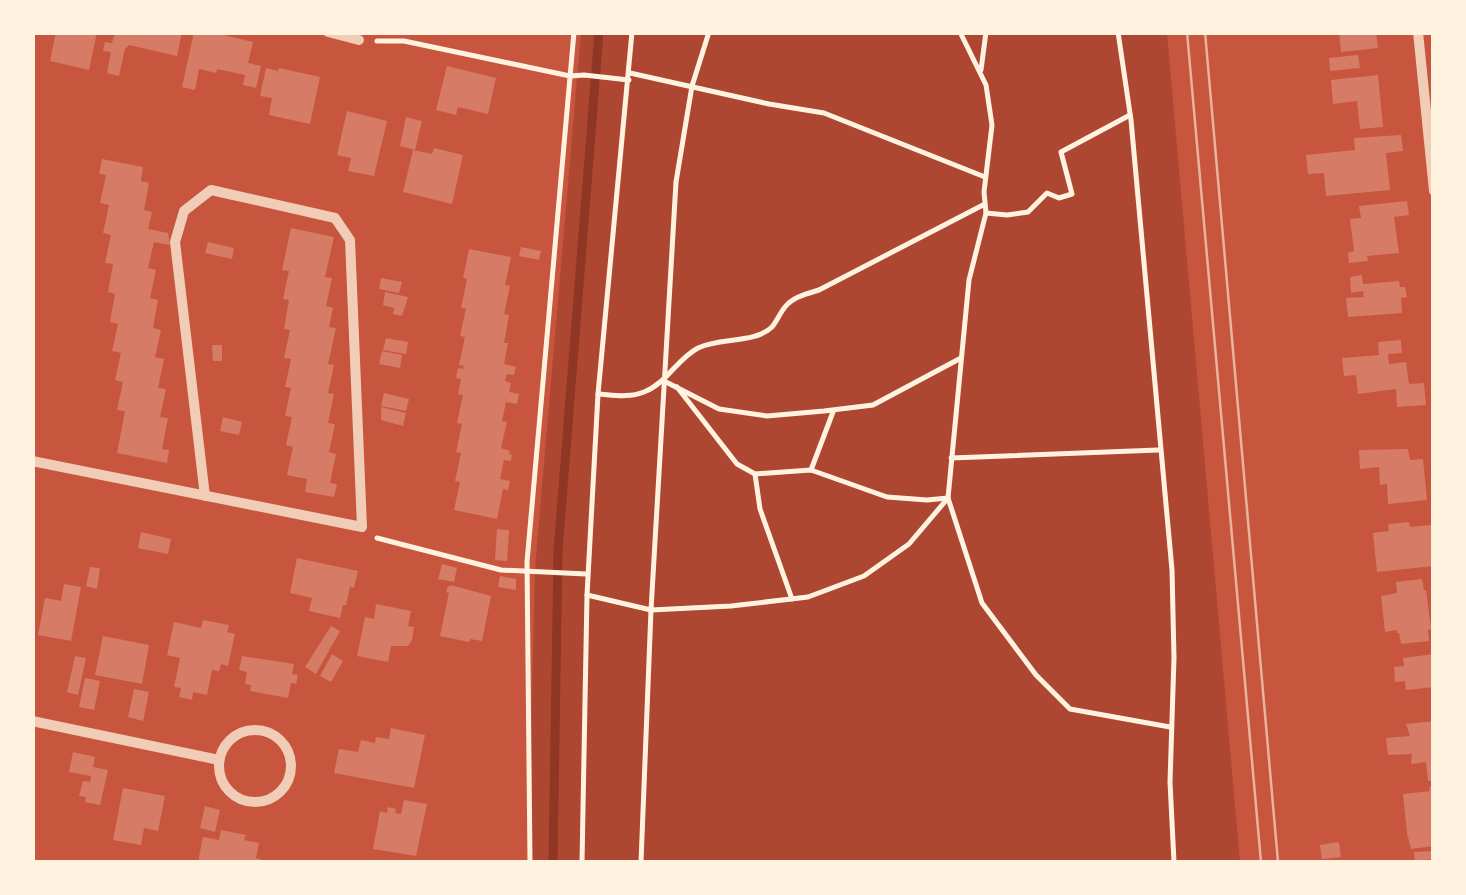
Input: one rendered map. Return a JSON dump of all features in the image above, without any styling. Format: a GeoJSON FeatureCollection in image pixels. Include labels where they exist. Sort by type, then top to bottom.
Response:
{"type":"FeatureCollection","features":[{"type":"Feature","properties":{"kind":"street"},"geometry":{"type":"LineString","coordinates":[[328,32],[359,40]]}},
{"type":"Feature","properties":{"kind":"street"},"geometry":{"type":"LineString","coordinates":[[1418,32],[1434,191]]}},
{"type":"Feature","properties":{"kind":"street"},"geometry":{"type":"LineString","coordinates":[[32,461],[205,496],[362,527],[350,240],[335,218],[210,190],[184,210],[175,242],[205,496]]}},
{"type":"Feature","properties":{"kind":"street"},"geometry":{"type":"LineString","coordinates":[[32,721],[220,760]]}},
{"type":"Feature","properties":{"kind":"street"},"geometry":{"type":"LineString","coordinates":[[252,730],[264,731],[283,744],[291,766],[283,788],[274,796],[252,802],[240,799],[223,783],[220,760],[230,739],[252,730]]}},
{"type":"Feature","properties":{"kind":"path"},"geometry":{"type":"LineString","coordinates":[[530,862],[530,571],[574,32]]}},
{"type":"Feature","properties":{"kind":"path"},"geometry":{"type":"LineString","coordinates":[[582,862],[587,574],[598,394],[632,32]]}},
{"type":"Feature","properties":{"kind":"path"},"geometry":{"type":"LineString","coordinates":[[642,862],[651,610],[676,182],[692,86],[710,32]]}},
{"type":"Feature","properties":{"kind":"path"},"geometry":{"type":"LineString","coordinates":[[960,32],[986,85],[992,125],[986,213],[969,280],[948,498],[982,603],[1036,674],[1070,709],[1170,727]]}},
{"type":"Feature","properties":{"kind":"path"},"geometry":{"type":"LineString","coordinates":[[980,73],[986,32]]}},
{"type":"Feature","properties":{"kind":"path"},"geometry":{"type":"LineString","coordinates":[[1118,32],[1130,115],[1172,570],[1170,782],[1174,862]]}},
{"type":"Feature","properties":{"kind":"path"},"geometry":{"type":"LineString","coordinates":[[359,40],[404,42],[570,76],[629,76],[824,113],[986,177]]}},
{"type":"Feature","properties":{"kind":"path"},"geometry":{"type":"LineString","coordinates":[[986,213],[1028,212],[1048,194],[1059,198],[1072,194],[1060,152],[1130,115]]}},
{"type":"Feature","properties":{"kind":"path"},"geometry":{"type":"LineString","coordinates":[[598,394],[628,396],[647,391],[664,381],[698,348],[758,335],[772,327],[788,303],[800,296],[819,290],[984,204]]}},
{"type":"Feature","properties":{"kind":"path"},"geometry":{"type":"LineString","coordinates":[[664,381],[718,409],[767,416],[873,405],[962,358]]}},
{"type":"Feature","properties":{"kind":"path"},"geometry":{"type":"LineString","coordinates":[[1141,372],[1152,371]]}},
{"type":"Feature","properties":{"kind":"path"},"geometry":{"type":"LineString","coordinates":[[677,387],[736,464],[756,474],[811,470],[888,497],[948,498]]}},
{"type":"Feature","properties":{"kind":"path"},"geometry":{"type":"LineString","coordinates":[[811,470],[834,410]]}},
{"type":"Feature","properties":{"kind":"path"},"geometry":{"type":"LineString","coordinates":[[952,458],[1160,450]]}},
{"type":"Feature","properties":{"kind":"path"},"geometry":{"type":"LineString","coordinates":[[756,474],[760,509],[792,599]]}},
{"type":"Feature","properties":{"kind":"path"},"geometry":{"type":"LineString","coordinates":[[586,595],[651,610],[808,597],[864,576],[909,544],[948,498]]}},
{"type":"Feature","properties":{"kind":"path"},"geometry":{"type":"LineString","coordinates":[[362,527],[380,540],[501,570],[587,574]]}},
{"type":"Feature","properties":{"kind":"shaded area"},"geometry":{"type":"Polygon","coordinates":[[[581,33],[1167,33],[1240,862],[528,862],[535,568],[581,33]]]}},
{"type":"Feature","properties":{"kind":"building"},"geometry":{"type":"Polygon","coordinates":[[[56,32],[97,32],[89,70],[50,61],[56,32]]]}},
{"type":"Feature","properties":{"kind":"building"},"geometry":{"type":"Polygon","coordinates":[[[115,32],[182,32],[177,56],[129,45],[119,76],[107,73],[111,52],[103,51],[105,42],[112,43],[115,32]]]}},
{"type":"Feature","properties":{"kind":"building"},"geometry":{"type":"Polygon","coordinates":[[[194,32],[253,42],[248,63],[261,66],[256,88],[243,85],[245,75],[217,69],[216,73],[199,69],[195,90],[182,87],[194,32]]]}},
{"type":"Feature","properties":{"kind":"building"},"geometry":{"type":"Polygon","coordinates":[[[1339,32],[1376,32],[1378,48],[1341,52],[1339,32]]]}},
{"type":"Feature","properties":{"kind":"building"},"geometry":{"type":"Polygon","coordinates":[[[1358,55],[1360,68],[1330,71],[1329,58],[1358,55]]]}},
{"type":"Feature","properties":{"kind":"building"},"geometry":{"type":"Polygon","coordinates":[[[447,66],[496,78],[488,114],[458,107],[456,115],[436,110],[447,66]]]}},
{"type":"Feature","properties":{"kind":"building"},"geometry":{"type":"Polygon","coordinates":[[[266,68],[320,77],[310,124],[269,115],[272,98],[260,96],[266,68]]]}},
{"type":"Feature","properties":{"kind":"building"},"geometry":{"type":"Polygon","coordinates":[[[1378,75],[1383,127],[1360,129],[1357,101],[1333,104],[1331,80],[1378,75]]]}},
{"type":"Feature","properties":{"kind":"building"},"geometry":{"type":"Polygon","coordinates":[[[347,111],[387,121],[374,176],[348,171],[351,158],[337,155],[347,111]]]}},
{"type":"Feature","properties":{"kind":"building"},"geometry":{"type":"Polygon","coordinates":[[[406,117],[422,121],[415,150],[400,146],[406,117]]]}},
{"type":"Feature","properties":{"kind":"building"},"geometry":{"type":"Polygon","coordinates":[[[1401,135],[1403,151],[1386,153],[1390,190],[1326,196],[1324,173],[1308,174],[1306,155],[1355,150],[1354,138],[1401,135]]]}},
{"type":"Feature","properties":{"kind":"building"},"geometry":{"type":"Polygon","coordinates":[[[434,148],[463,155],[452,204],[403,192],[413,150],[432,154],[434,148]]]}},
{"type":"Feature","properties":{"kind":"building"},"geometry":{"type":"Polygon","coordinates":[[[102,159],[143,167],[141,181],[149,183],[144,210],[152,212],[148,229],[168,233],[170,245],[154,242],[148,268],[156,270],[150,298],[158,300],[153,328],[161,330],[155,357],[164,359],[158,388],[166,389],[160,417],[168,418],[162,449],[169,450],[167,463],[117,453],[125,411],[117,410],[123,382],[115,380],[121,353],[112,351],[118,324],[110,322],[115,294],[108,292],[113,264],[105,263],[111,235],[103,233],[109,205],[100,203],[106,175],[99,174],[102,159]]]}},
{"type":"Feature","properties":{"kind":"building"},"geometry":{"type":"Polygon","coordinates":[[[1407,201],[1409,215],[1394,217],[1399,253],[1367,256],[1368,261],[1349,263],[1348,253],[1354,251],[1350,219],[1361,218],[1359,206],[1407,201]]]}},
{"type":"Feature","properties":{"kind":"building"},"geometry":{"type":"Polygon","coordinates":[[[291,228],[334,237],[325,277],[332,278],[326,306],[333,308],[329,327],[336,328],[328,364],[334,365],[328,393],[334,394],[328,423],[335,424],[329,452],[336,454],[330,483],[337,484],[334,497],[305,492],[307,479],[287,475],[293,447],[286,445],[292,417],[285,416],[291,388],[285,387],[291,359],[284,358],[290,330],[284,329],[289,300],[283,299],[289,271],[282,270],[291,228]]]}},
{"type":"Feature","properties":{"kind":"building"},"geometry":{"type":"Polygon","coordinates":[[[208,242],[234,248],[232,259],[205,253],[208,242]]]}},
{"type":"Feature","properties":{"kind":"building"},"geometry":{"type":"Polygon","coordinates":[[[521,247],[541,251],[539,260],[519,256],[521,247]]]}},
{"type":"Feature","properties":{"kind":"building"},"geometry":{"type":"Polygon","coordinates":[[[469,249],[511,257],[505,285],[510,286],[504,314],[509,315],[504,364],[516,367],[514,375],[507,374],[505,381],[511,383],[509,392],[519,394],[517,404],[506,402],[502,421],[507,422],[501,448],[512,455],[511,461],[504,460],[500,479],[510,481],[508,490],[503,489],[497,519],[454,510],[461,453],[456,452],[462,424],[457,423],[463,395],[458,394],[461,379],[456,378],[458,368],[464,366],[459,365],[465,337],[460,336],[466,308],[461,308],[469,249]]]}},
{"type":"Feature","properties":{"kind":"building"},"geometry":{"type":"Polygon","coordinates":[[[1362,275],[1363,284],[1399,281],[1407,297],[1401,298],[1402,313],[1348,317],[1346,298],[1364,297],[1363,291],[1351,293],[1350,277],[1362,275]]]}},
{"type":"Feature","properties":{"kind":"building"},"geometry":{"type":"Polygon","coordinates":[[[381,278],[402,282],[399,293],[379,289],[381,278]]]}},
{"type":"Feature","properties":{"kind":"building"},"geometry":{"type":"Polygon","coordinates":[[[385,292],[408,297],[402,316],[383,305],[385,292]]]}},
{"type":"Feature","properties":{"kind":"building"},"geometry":{"type":"Polygon","coordinates":[[[386,338],[408,342],[406,354],[383,350],[386,338]]]}},
{"type":"Feature","properties":{"kind":"building"},"geometry":{"type":"Polygon","coordinates":[[[1401,340],[1402,353],[1388,354],[1389,364],[1406,362],[1409,384],[1424,383],[1426,405],[1397,407],[1396,389],[1358,394],[1356,375],[1344,376],[1342,358],[1379,355],[1378,342],[1401,340]]]}},
{"type":"Feature","properties":{"kind":"building"},"geometry":{"type":"Polygon","coordinates":[[[212,345],[222,345],[222,361],[213,361],[212,345]]]}},
{"type":"Feature","properties":{"kind":"building"},"geometry":{"type":"Polygon","coordinates":[[[382,351],[402,355],[400,368],[379,364],[382,351]]]}},
{"type":"Feature","properties":{"kind":"building"},"geometry":{"type":"Polygon","coordinates":[[[384,393],[409,399],[406,411],[381,406],[384,393]]]}},
{"type":"Feature","properties":{"kind":"building"},"geometry":{"type":"Polygon","coordinates":[[[381,407],[406,413],[403,426],[381,420],[381,407]]]}},
{"type":"Feature","properties":{"kind":"building"},"geometry":{"type":"Polygon","coordinates":[[[223,417],[242,422],[239,435],[220,431],[223,417]]]}},
{"type":"Feature","properties":{"kind":"building"},"geometry":{"type":"Polygon","coordinates":[[[1408,449],[1410,460],[1423,459],[1427,500],[1388,504],[1387,484],[1380,485],[1379,467],[1360,469],[1359,450],[1408,449]]]}},
{"type":"Feature","properties":{"kind":"building"},"geometry":{"type":"Polygon","coordinates":[[[1409,522],[1410,527],[1431,525],[1434,566],[1377,572],[1373,533],[1389,531],[1388,524],[1409,522]]]}},
{"type":"Feature","properties":{"kind":"building"},"geometry":{"type":"Polygon","coordinates":[[[497,529],[509,530],[507,561],[495,560],[497,529]]]}},
{"type":"Feature","properties":{"kind":"building"},"geometry":{"type":"Polygon","coordinates":[[[141,532],[171,539],[168,554],[138,548],[141,532]]]}},
{"type":"Feature","properties":{"kind":"building"},"geometry":{"type":"Polygon","coordinates":[[[297,558],[358,571],[340,618],[309,611],[312,598],[290,593],[297,558]]]}},
{"type":"Feature","properties":{"kind":"building"},"geometry":{"type":"Polygon","coordinates":[[[442,564],[457,568],[454,582],[438,579],[442,564]]]}},
{"type":"Feature","properties":{"kind":"building"},"geometry":{"type":"Polygon","coordinates":[[[90,567],[100,568],[97,589],[86,586],[90,567]]]}},
{"type":"Feature","properties":{"kind":"building"},"geometry":{"type":"Polygon","coordinates":[[[500,576],[516,579],[516,590],[498,587],[500,576]]]}},
{"type":"Feature","properties":{"kind":"building"},"geometry":{"type":"Polygon","coordinates":[[[1422,579],[1431,629],[1429,641],[1401,644],[1397,630],[1385,632],[1381,596],[1397,593],[1396,582],[1422,579]]]}},
{"type":"Feature","properties":{"kind":"building"},"geometry":{"type":"Polygon","coordinates":[[[64,584],[81,587],[71,641],[38,635],[45,598],[61,601],[64,584]]]}},
{"type":"Feature","properties":{"kind":"building"},"geometry":{"type":"Polygon","coordinates":[[[451,585],[491,596],[482,641],[440,636],[449,593],[446,592],[451,585]]]}},
{"type":"Feature","properties":{"kind":"building"},"geometry":{"type":"Polygon","coordinates":[[[376,604],[411,611],[408,626],[414,627],[412,640],[408,646],[391,646],[388,662],[357,656],[365,617],[374,619],[376,604]]]}},
{"type":"Feature","properties":{"kind":"building"},"geometry":{"type":"Polygon","coordinates":[[[203,620],[229,625],[227,632],[235,634],[228,666],[221,664],[219,671],[212,670],[207,695],[193,692],[192,700],[179,697],[181,688],[174,687],[180,658],[167,655],[174,622],[201,628],[203,620]]]}},
{"type":"Feature","properties":{"kind":"building"},"geometry":{"type":"Polygon","coordinates":[[[331,626],[340,631],[316,674],[305,667],[331,626]]]}},
{"type":"Feature","properties":{"kind":"building"},"geometry":{"type":"Polygon","coordinates":[[[103,636],[149,645],[142,684],[95,675],[103,636]]]}},
{"type":"Feature","properties":{"kind":"building"},"geometry":{"type":"Polygon","coordinates":[[[332,654],[343,661],[331,682],[320,676],[332,654]]]}},
{"type":"Feature","properties":{"kind":"building"},"geometry":{"type":"Polygon","coordinates":[[[1434,654],[1434,687],[1406,690],[1405,681],[1395,682],[1394,667],[1404,666],[1403,658],[1434,654]]]}},
{"type":"Feature","properties":{"kind":"building"},"geometry":{"type":"Polygon","coordinates":[[[75,656],[86,658],[78,695],[67,692],[75,656]]]}},
{"type":"Feature","properties":{"kind":"building"},"geometry":{"type":"Polygon","coordinates":[[[242,656],[294,664],[292,674],[298,675],[296,684],[291,683],[288,698],[250,691],[251,685],[245,684],[247,672],[239,670],[242,656]]]}},
{"type":"Feature","properties":{"kind":"building"},"geometry":{"type":"Polygon","coordinates":[[[85,678],[100,681],[94,710],[79,707],[85,678]]]}},
{"type":"Feature","properties":{"kind":"building"},"geometry":{"type":"Polygon","coordinates":[[[134,689],[149,692],[143,721],[128,717],[134,689]]]}},
{"type":"Feature","properties":{"kind":"building"},"geometry":{"type":"Polygon","coordinates":[[[1434,721],[1434,780],[1428,781],[1426,762],[1411,764],[1412,754],[1388,755],[1386,738],[1410,736],[1406,724],[1434,721]]]}},
{"type":"Feature","properties":{"kind":"building"},"geometry":{"type":"Polygon","coordinates":[[[391,728],[425,735],[414,788],[334,773],[339,749],[358,752],[361,740],[375,743],[376,737],[389,739],[391,728]]]}},
{"type":"Feature","properties":{"kind":"building"},"geometry":{"type":"Polygon","coordinates":[[[73,752],[95,757],[93,767],[108,770],[100,805],[85,802],[86,797],[79,796],[83,781],[90,782],[91,776],[69,772],[73,752]]]}},
{"type":"Feature","properties":{"kind":"building"},"geometry":{"type":"Polygon","coordinates":[[[1434,786],[1434,846],[1411,849],[1403,794],[1430,791],[1429,787],[1434,786]]]}},
{"type":"Feature","properties":{"kind":"building"},"geometry":{"type":"Polygon","coordinates":[[[123,788],[165,796],[158,831],[144,828],[141,845],[113,840],[123,788]]]}},
{"type":"Feature","properties":{"kind":"building"},"geometry":{"type":"Polygon","coordinates":[[[404,800],[427,804],[416,856],[373,849],[380,811],[387,813],[388,807],[401,814],[404,800]]]}},
{"type":"Feature","properties":{"kind":"building"},"geometry":{"type":"Polygon","coordinates":[[[205,806],[220,810],[215,832],[200,828],[205,806]]]}},
{"type":"Feature","properties":{"kind":"building"},"geometry":{"type":"Polygon","coordinates":[[[221,830],[246,835],[244,840],[259,843],[256,858],[269,862],[198,862],[203,837],[219,840],[221,830]]]}},
{"type":"Feature","properties":{"kind":"building"},"geometry":{"type":"Polygon","coordinates":[[[1339,842],[1341,857],[1322,859],[1320,845],[1339,842]]]}},
{"type":"Feature","properties":{"kind":"building"},"geometry":{"type":"Polygon","coordinates":[[[1434,851],[1434,859],[1415,861],[1414,852],[1434,851]]]}},
{"type":"Feature","properties":{"kind":"waterway"},"geometry":{"type":"LineString","coordinates":[[553,862],[558,551],[599,32]]}},
{"type":"Feature","properties":{"kind":"tram line"},"geometry":{"type":"LineString","coordinates":[[1187,32],[1261,862]]}},
{"type":"Feature","properties":{"kind":"tram line"},"geometry":{"type":"LineString","coordinates":[[1205,32],[1278,862]]}}]}
